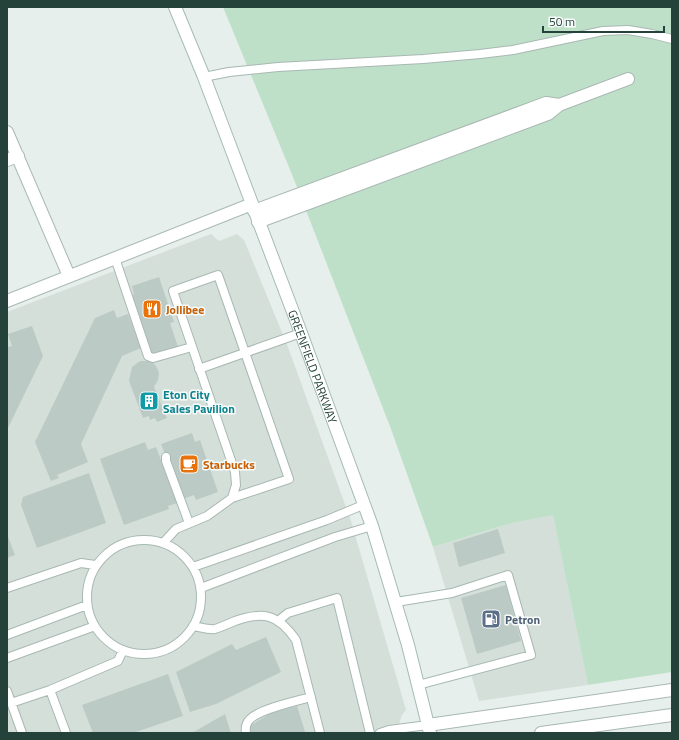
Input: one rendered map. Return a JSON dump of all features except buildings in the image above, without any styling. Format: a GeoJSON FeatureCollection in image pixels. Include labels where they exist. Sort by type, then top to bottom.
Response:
{"type":"FeatureCollection","features":[{"type":"Feature","properties":{"kind":"street","name":"GREENFIELD PARKWAY"},"geometry":{"type":"LineString","coordinates":[[175,7],[204,77],[372,526],[396,602],[429,729]]}},
{"type":"Feature","properties":{"kind":"street"},"geometry":{"type":"LineString","coordinates":[[7,301],[115,258],[255,212],[546,103],[559,105],[628,79]]}},
{"type":"Feature","properties":{"kind":"street"},"geometry":{"type":"LineString","coordinates":[[7,132],[13,158],[70,276]]}},
{"type":"Feature","properties":{"kind":"street"},"geometry":{"type":"LineString","coordinates":[[429,729],[672,690]]}},
{"type":"Feature","properties":{"kind":"street"},"geometry":{"type":"LineString","coordinates":[[541,733],[672,715]]}},
{"type":"Feature","properties":{"kind":"lane"},"geometry":{"type":"LineString","coordinates":[[204,77],[229,72],[265,68],[423,59],[480,54],[513,50],[603,31],[628,30],[672,39]]}},
{"type":"Feature","properties":{"kind":"lane"},"geometry":{"type":"LineString","coordinates":[[115,258],[148,356],[153,358],[192,347]]}},
{"type":"Feature","properties":{"kind":"lane"},"geometry":{"type":"LineString","coordinates":[[164,542],[176,529],[207,516],[232,498],[289,479],[218,275],[173,291],[235,472],[236,485],[232,498]]}},
{"type":"Feature","properties":{"kind":"lane"},"geometry":{"type":"LineString","coordinates":[[200,369],[301,333]]}},
{"type":"Feature","properties":{"kind":"lane"},"geometry":{"type":"LineString","coordinates":[[166,457],[166,461],[189,523]]}},
{"type":"Feature","properties":{"kind":"lane"},"geometry":{"type":"LineString","coordinates":[[193,567],[327,520],[364,505]]}},
{"type":"Feature","properties":{"kind":"lane"},"geometry":{"type":"LineString","coordinates":[[200,588],[335,538],[372,526]]}},
{"type":"Feature","properties":{"kind":"lane"},"geometry":{"type":"LineString","coordinates":[[154,540],[164,542],[174,547],[183,554],[193,567],[196,572],[200,588],[200,606],[193,626],[188,634],[178,643],[148,654],[134,653],[113,645],[104,638],[91,620],[86,598],[87,586],[95,565],[109,551],[138,541],[154,540]]}},
{"type":"Feature","properties":{"kind":"lane"},"geometry":{"type":"LineString","coordinates":[[7,588],[81,563],[95,565]]}},
{"type":"Feature","properties":{"kind":"lane"},"geometry":{"type":"LineString","coordinates":[[396,602],[452,593],[508,575],[531,655],[418,685]]}},
{"type":"Feature","properties":{"kind":"lane"},"geometry":{"type":"LineString","coordinates":[[278,621],[288,613],[337,598],[370,733]]}},
{"type":"Feature","properties":{"kind":"lane"},"geometry":{"type":"LineString","coordinates":[[7,635],[87,605]]}},
{"type":"Feature","properties":{"kind":"lane"},"geometry":{"type":"LineString","coordinates":[[193,626],[214,629],[247,617],[263,615],[278,621],[288,628],[296,640],[320,733]]}},
{"type":"Feature","properties":{"kind":"lane"},"geometry":{"type":"LineString","coordinates":[[7,658],[95,626]]}},
{"type":"Feature","properties":{"kind":"lane"},"geometry":{"type":"LineString","coordinates":[[11,703],[50,690],[118,661],[123,650]]}},
{"type":"Feature","properties":{"kind":"lane"},"geometry":{"type":"LineString","coordinates":[[50,690],[66,733]]}},
{"type":"Feature","properties":{"kind":"lane"},"geometry":{"type":"LineString","coordinates":[[7,691],[22,733]]}},
{"type":"Feature","properties":{"kind":"lane"},"geometry":{"type":"LineString","coordinates":[[246,733],[245,728],[249,720],[255,715],[311,697]]}},
{"type":"Feature","properties":{"kind":"lane"},"geometry":{"type":"LineString","coordinates":[[380,733],[389,730],[429,729]]}},
{"type":"Feature","properties":{"kind":"shaded area"},"geometry":{"type":"Polygon","coordinates":[[[211,234],[219,241],[237,234],[244,240],[288,347],[351,521],[406,710],[402,715],[396,733],[7,733],[7,312],[211,234]]]}},
{"type":"Feature","properties":{"kind":"shaded area","name":"Petron"},"geometry":{"type":"Polygon","coordinates":[[[553,514],[588,685],[479,701],[433,547],[512,523],[553,514]]]}},
{"type":"Feature","properties":{"kind":"green space"},"geometry":{"type":"Polygon","coordinates":[[[223,7],[672,7],[672,672],[588,685],[553,515],[512,523],[433,547],[391,429],[293,177],[223,7]]]}},
{"type":"Feature","properties":{"kind":"place","name":"Jollibee"},"geometry":{"type":"Point","coordinates":[152,309]}},
{"type":"Feature","properties":{"kind":"place","name":"Eton City Sales Pavilion"},"geometry":{"type":"Point","coordinates":[149,401]}},
{"type":"Feature","properties":{"kind":"place","name":"Starbucks"},"geometry":{"type":"Point","coordinates":[189,464]}},
{"type":"Feature","properties":{"kind":"place","name":"Petron"},"geometry":{"type":"Point","coordinates":[491,619]}}]}
